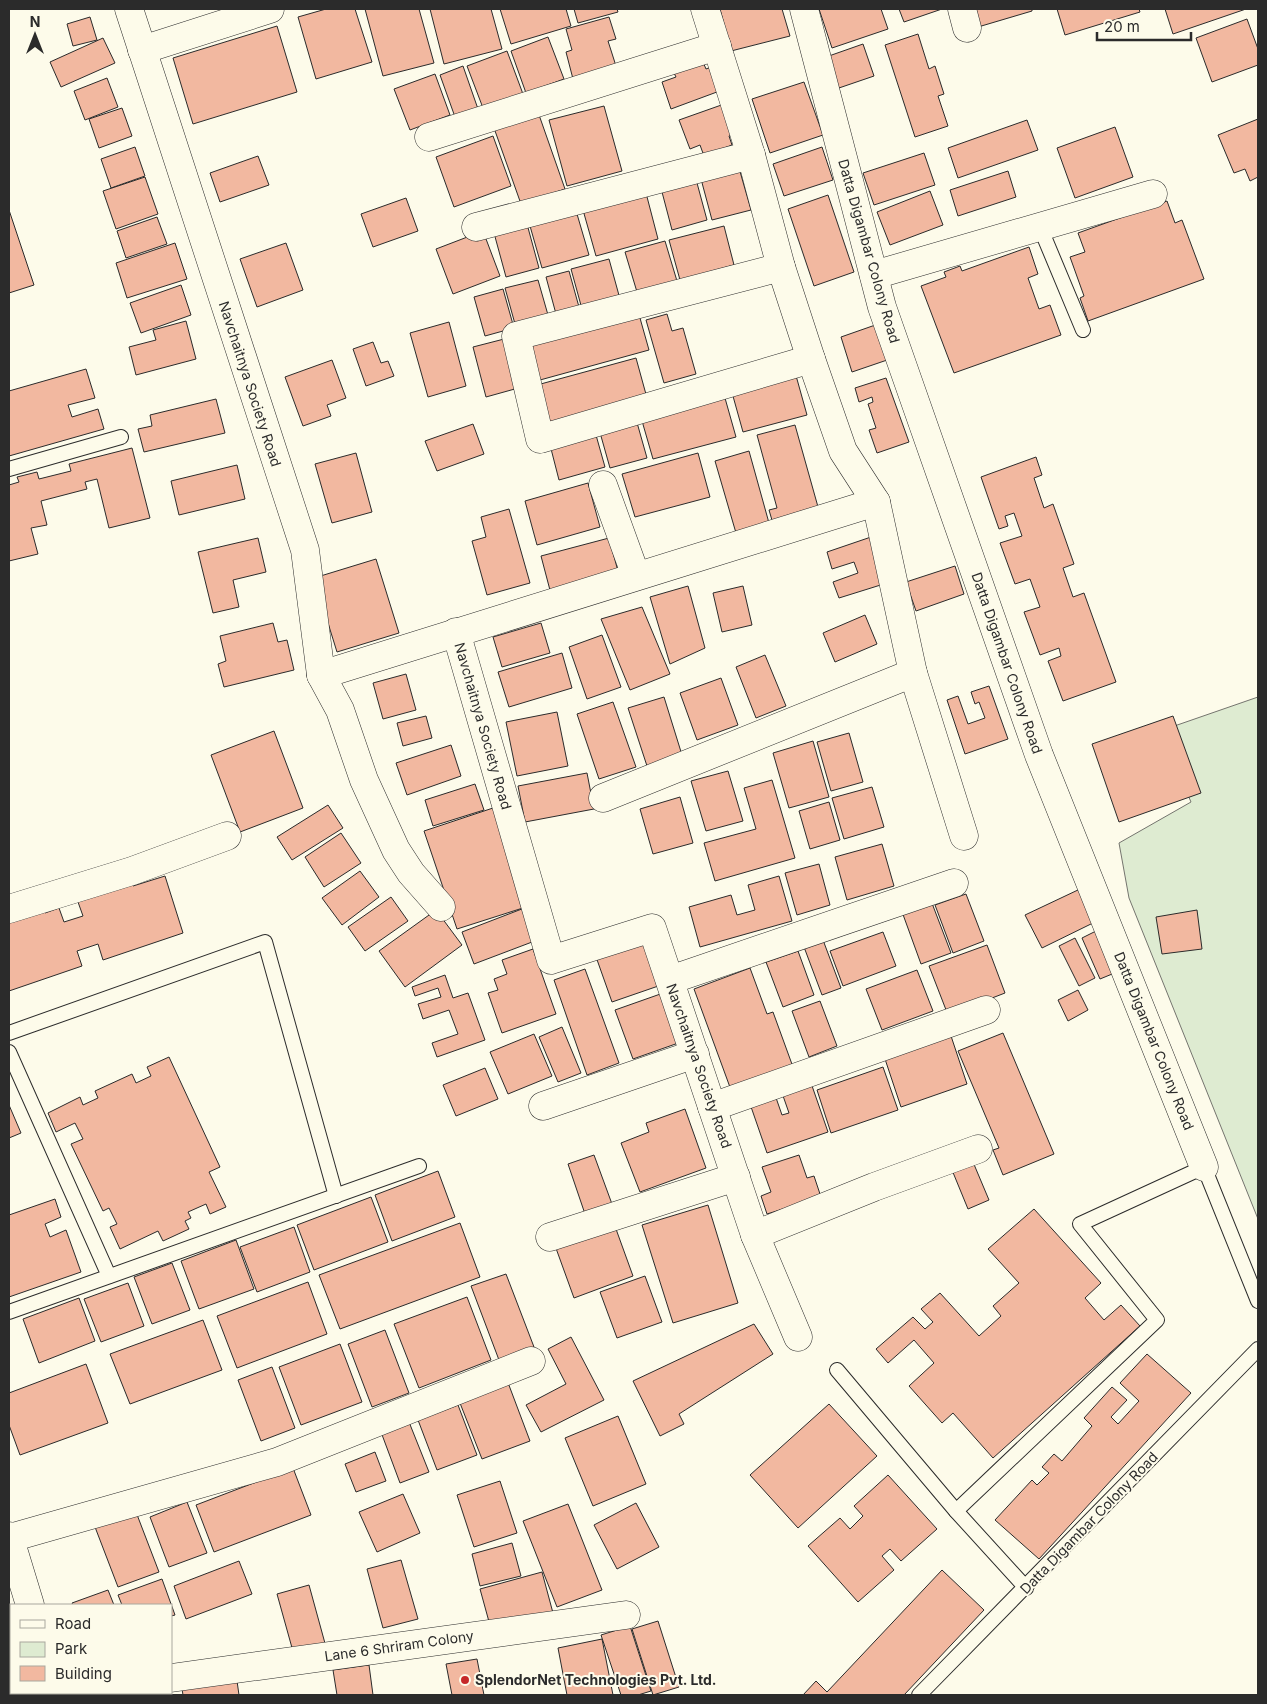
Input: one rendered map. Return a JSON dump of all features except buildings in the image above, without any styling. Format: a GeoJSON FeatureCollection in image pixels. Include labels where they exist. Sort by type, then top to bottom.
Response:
{"type":"FeatureCollection","features":[{"type":"Feature","properties":{"kind":"street","name":"Navchaitnya Society Road"},"geometry":{"type":"LineString","coordinates":[[129,9],[304,550],[322,674],[456,632],[551,960],[652,928],[755,1235],[798,1337]]}},
{"type":"Feature","properties":{"kind":"street"},"geometry":{"type":"LineString","coordinates":[[142,50],[270,9]]}},
{"type":"Feature","properties":{"kind":"street"},"geometry":{"type":"LineString","coordinates":[[705,9],[751,155],[781,267],[811,359],[844,451],[876,502],[913,673],[964,836]]}},
{"type":"Feature","properties":{"kind":"street","name":"Datta Digambar Colony Road"},"geometry":{"type":"LineString","coordinates":[[804,9],[882,307],[1039,755],[1204,1167]]}},
{"type":"Feature","properties":{"kind":"street"},"geometry":{"type":"LineString","coordinates":[[428,137],[717,46]]}},
{"type":"Feature","properties":{"kind":"street"},"geometry":{"type":"LineString","coordinates":[[476,227],[751,155]]}},
{"type":"Feature","properties":{"kind":"street"},"geometry":{"type":"LineString","coordinates":[[874,275],[1153,194]]}},
{"type":"Feature","properties":{"kind":"street"},"geometry":{"type":"LineString","coordinates":[[781,267],[516,336],[540,439],[811,359]]}},
{"type":"Feature","properties":{"kind":"street"},"geometry":{"type":"LineString","coordinates":[[603,484],[636,576]]}},
{"type":"Feature","properties":{"kind":"street"},"geometry":{"type":"LineString","coordinates":[[456,632],[876,502]]}},
{"type":"Feature","properties":{"kind":"street"},"geometry":{"type":"LineString","coordinates":[[603,798],[913,673]]}},
{"type":"Feature","properties":{"kind":"street"},"geometry":{"type":"LineString","coordinates":[[322,674],[340,710],[364,780],[396,850],[411,873],[441,907]]}},
{"type":"Feature","properties":{"kind":"street"},"geometry":{"type":"LineString","coordinates":[[9,909],[132,871],[227,836]]}},
{"type":"Feature","properties":{"kind":"street"},"geometry":{"type":"LineString","coordinates":[[670,980],[954,883]]}},
{"type":"Feature","properties":{"kind":"street"},"geometry":{"type":"LineString","coordinates":[[712,1107],[986,1010]]}},
{"type":"Feature","properties":{"kind":"street"},"geometry":{"type":"LineString","coordinates":[[543,1106],[694,1054]]}},
{"type":"Feature","properties":{"kind":"street"},"geometry":{"type":"LineString","coordinates":[[755,1235],[874,1187],[978,1149]]}},
{"type":"Feature","properties":{"kind":"street"},"geometry":{"type":"LineString","coordinates":[[550,1237],[736,1177]]}},
{"type":"Feature","properties":{"kind":"street"},"geometry":{"type":"LineString","coordinates":[[30,1604],[9,1537],[277,1462],[531,1362]]}},
{"type":"Feature","properties":{"kind":"street","name":"Lane 6 Shriram Colony"},"geometry":{"type":"LineString","coordinates":[[172,1678],[626,1615]]}},
{"type":"Feature","properties":{"kind":"lane"},"geometry":{"type":"LineString","coordinates":[[1040,227],[1083,330]]}},
{"type":"Feature","properties":{"kind":"lane"},"geometry":{"type":"LineString","coordinates":[[9,469],[121,436]]}},
{"type":"Feature","properties":{"kind":"lane"},"geometry":{"type":"LineString","coordinates":[[9,1033],[265,942],[336,1196]]}},
{"type":"Feature","properties":{"kind":"lane"},"geometry":{"type":"LineString","coordinates":[[9,1052],[109,1276]]}},
{"type":"Feature","properties":{"kind":"lane"},"geometry":{"type":"LineString","coordinates":[[9,1312],[419,1166]]}},
{"type":"Feature","properties":{"kind":"lane"},"geometry":{"type":"LineString","coordinates":[[956,1511],[1157,1320],[1080,1224],[1204,1167]]}},
{"type":"Feature","properties":{"kind":"lane","name":"Datta Digambar Colony Road"},"geometry":{"type":"LineString","coordinates":[[1204,1167],[1258,1302]]}},
{"type":"Feature","properties":{"kind":"lane","name":"Datta Digambar Colony Road"},"geometry":{"type":"LineString","coordinates":[[919,1695],[1026,1588],[1258,1349]]}},
{"type":"Feature","properties":{"kind":"lane"},"geometry":{"type":"LineString","coordinates":[[837,1370],[956,1511],[1026,1588]]}},
{"type":"Feature","properties":{"kind":"green space"},"geometry":{"type":"Polygon","coordinates":[[[1258,697],[1258,1219],[1129,898],[1119,843],[1191,802],[1160,731],[1258,697]]]}},
{"type":"Feature","properties":{"kind":"place","name":"SplendorNet Technologies Pvt. Ltd."},"geometry":{"type":"Point","coordinates":[465,1680]}}]}
